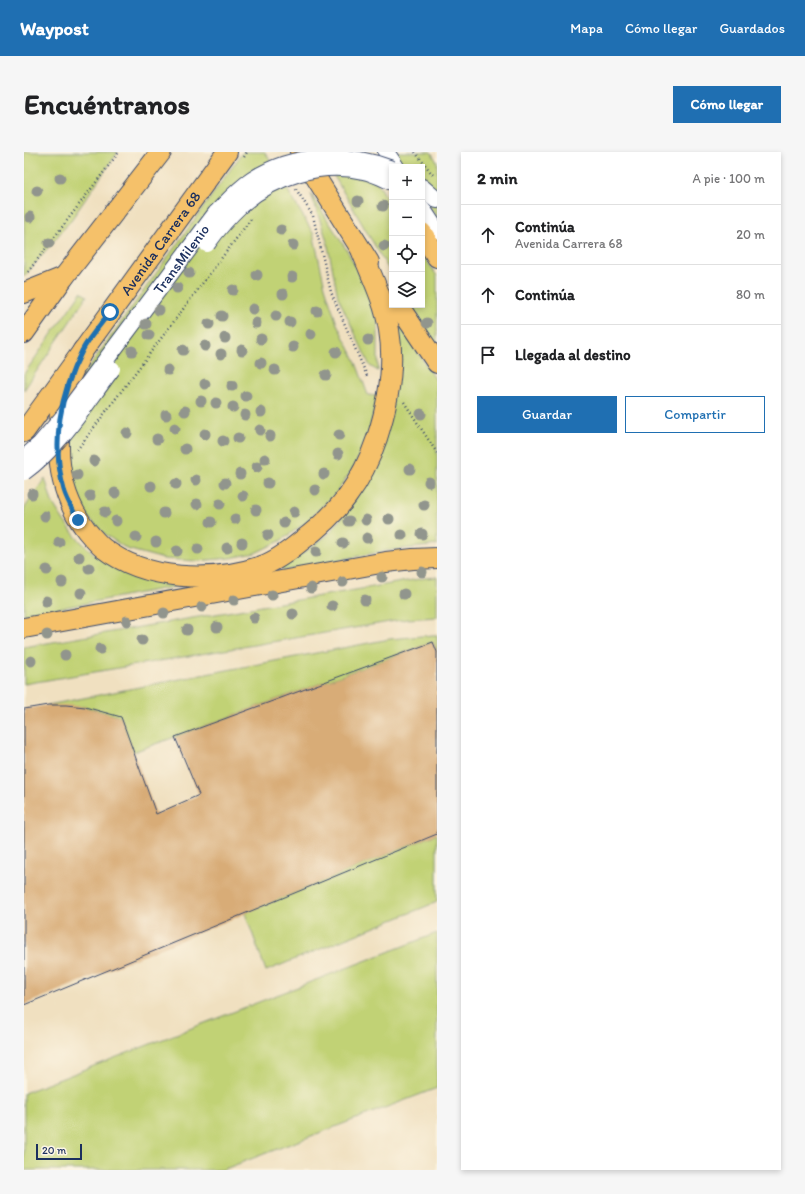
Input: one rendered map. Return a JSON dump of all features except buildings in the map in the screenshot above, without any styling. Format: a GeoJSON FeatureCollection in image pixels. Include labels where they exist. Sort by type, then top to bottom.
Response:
{"type":"FeatureCollection","features":[{"type":"Feature","properties":{"kind":"main road"},"geometry":{"type":"LineString","coordinates":[[24,333],[64,277],[161,152]]}},
{"type":"Feature","properties":{"kind":"main road","name":"Avenida Carrera 68"},"geometry":{"type":"LineString","coordinates":[[24,432],[227,152]]}},
{"type":"Feature","properties":{"kind":"main road"},"geometry":{"type":"LineString","coordinates":[[300,152],[362,252],[389,292]]}},
{"type":"Feature","properties":{"kind":"main road"},"geometry":{"type":"LineString","coordinates":[[370,152],[389,181]]}},
{"type":"Feature","properties":{"kind":"main road"},"geometry":{"type":"LineString","coordinates":[[424,236],[437,257]]}},
{"type":"Feature","properties":{"kind":"main road"},"geometry":{"type":"LineString","coordinates":[[82,350],[62,399],[58,454],[64,490],[70,506],[78,520],[90,535],[102,547],[125,561],[166,574],[200,576],[233,573],[264,565],[289,551],[314,532],[338,509],[357,482],[371,456],[381,424],[390,375],[390,330],[384,307],[362,252]]}},
{"type":"Feature","properties":{"kind":"main road"},"geometry":{"type":"LineString","coordinates":[[24,293],[64,277]]}},
{"type":"Feature","properties":{"kind":"main road"},"geometry":{"type":"LineString","coordinates":[[400,308],[437,363]]}},
{"type":"Feature","properties":{"kind":"main road"},"geometry":{"type":"LineString","coordinates":[[24,628],[386,562],[437,558]]}},
{"type":"Feature","properties":{"kind":"lane"},"geometry":{"type":"LineString","coordinates":[[386,152],[394,164]]}},
{"type":"Feature","properties":{"kind":"lane","name":"TransMilenio"},"geometry":{"type":"LineString","coordinates":[[24,458],[40,444],[63,417],[216,214],[242,188],[264,173],[290,161],[315,156],[339,155],[358,157],[374,161],[389,168]]}},
{"type":"Feature","properties":{"kind":"lane","name":"TransMilenio"},"geometry":{"type":"LineString","coordinates":[[24,472],[41,460],[68,430],[103,381],[218,229],[242,205],[277,182],[298,173],[320,169],[345,168],[364,171],[389,181]]}},
{"type":"Feature","properties":{"kind":"lane"},"geometry":{"type":"LineString","coordinates":[[425,190],[437,200]]}},
{"type":"Feature","properties":{"kind":"lane"},"geometry":{"type":"LineString","coordinates":[[425,203],[437,214]]}},
{"type":"Feature","properties":{"kind":"lane"},"geometry":{"type":"LineString","coordinates":[[425,213],[437,231]]}},
{"type":"Feature","properties":{"kind":"path"},"geometry":{"type":"LineString","coordinates":[[24,277],[119,152]]}},
{"type":"Feature","properties":{"kind":"path"},"geometry":{"type":"LineString","coordinates":[[415,152],[437,180]]}},
{"type":"Feature","properties":{"kind":"path"},"geometry":{"type":"LineString","coordinates":[[292,184],[313,216],[332,292],[368,376]]}},
{"type":"Feature","properties":{"kind":"path"},"geometry":{"type":"LineString","coordinates":[[76,450],[254,215]]}},
{"type":"Feature","properties":{"kind":"path"},"geometry":{"type":"LineString","coordinates":[[404,402],[437,453]]}},
{"type":"Feature","properties":{"kind":"green space"},"geometry":{"type":"Polygon","coordinates":[[[24,152],[118,152],[71,220],[24,277],[24,152]]]}},
{"type":"Feature","properties":{"kind":"green space"},"geometry":{"type":"Polygon","coordinates":[[[243,152],[265,152],[313,233],[325,287],[337,324],[355,360],[368,395],[377,396],[369,432],[354,467],[336,493],[304,524],[280,541],[255,553],[230,558],[197,561],[164,559],[127,549],[106,535],[86,515],[75,495],[64,446],[79,381],[243,152]]]}},
{"type":"Feature","properties":{"kind":"green space"},"geometry":{"type":"Polygon","coordinates":[[[320,152],[358,152],[389,201],[389,270],[320,152]]]}},
{"type":"Feature","properties":{"kind":"green space"},"geometry":{"type":"Polygon","coordinates":[[[394,152],[431,152],[437,162],[437,218],[425,200],[425,164],[402,164],[394,152]]]}},
{"type":"Feature","properties":{"kind":"green space"},"geometry":{"type":"Polygon","coordinates":[[[311,194],[348,252],[369,293],[378,321],[378,371],[370,366],[338,297],[327,241],[311,194]]]}},
{"type":"Feature","properties":{"kind":"green space"},"geometry":{"type":"Polygon","coordinates":[[[425,258],[437,276],[437,346],[413,308],[425,308],[425,258]]]}},
{"type":"Feature","properties":{"kind":"green space"},"geometry":{"type":"Polygon","coordinates":[[[81,292],[87,296],[24,390],[24,374],[81,292]]]}},
{"type":"Feature","properties":{"kind":"green space"},"geometry":{"type":"Polygon","coordinates":[[[395,317],[437,382],[437,545],[385,551],[283,571],[281,564],[306,551],[328,535],[366,483],[395,317]]]}},
{"type":"Feature","properties":{"kind":"green space"},"geometry":{"type":"Polygon","coordinates":[[[45,478],[52,502],[64,521],[76,537],[93,553],[108,563],[135,575],[193,583],[24,615],[24,509],[45,478]]]}},
{"type":"Feature","properties":{"kind":"green space"},"geometry":{"type":"Polygon","coordinates":[[[437,577],[437,617],[407,619],[24,684],[24,647],[437,577]]]}},
{"type":"Feature","properties":{"kind":"green space"},"geometry":{"type":"Polygon","coordinates":[[[437,635],[437,652],[433,642],[133,752],[121,717],[85,707],[48,705],[390,639],[437,635]]]}},
{"type":"Feature","properties":{"kind":"green space"},"geometry":{"type":"Polygon","coordinates":[[[437,834],[437,902],[266,971],[245,913],[437,834]]]}},
{"type":"Feature","properties":{"kind":"green space"},"geometry":{"type":"Polygon","coordinates":[[[437,933],[437,1088],[222,1170],[24,1170],[24,1093],[437,933]]]}},
{"type":"Feature","properties":{"kind":"route"},"geometry":{"type":"LineString","coordinates":[[78,520],[70,506],[60,473],[58,454],[62,399],[82,350],[110,312]]}}]}
